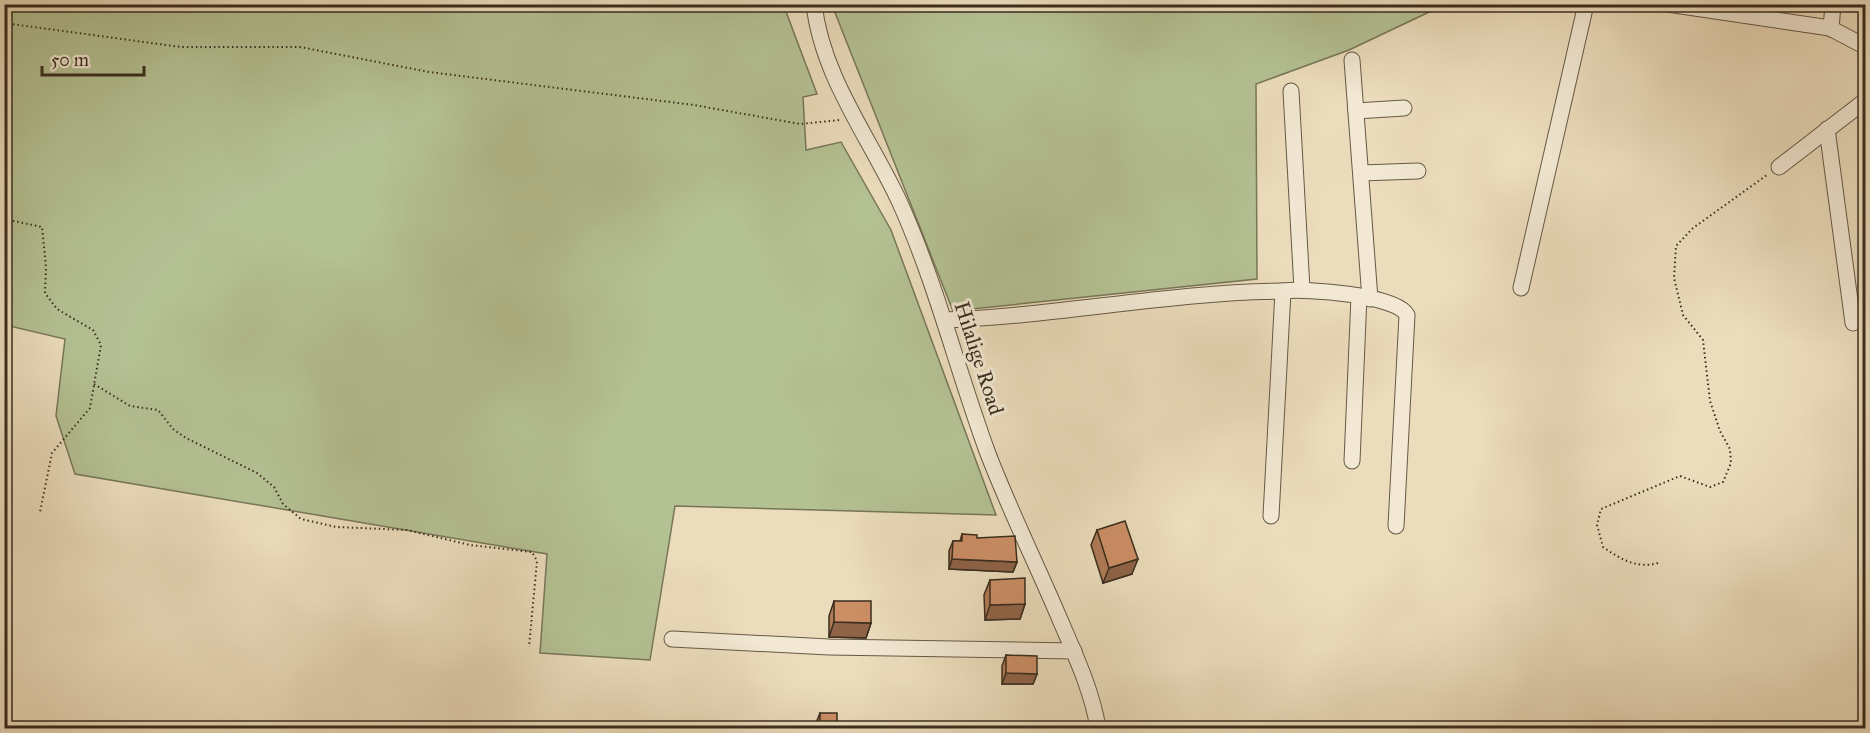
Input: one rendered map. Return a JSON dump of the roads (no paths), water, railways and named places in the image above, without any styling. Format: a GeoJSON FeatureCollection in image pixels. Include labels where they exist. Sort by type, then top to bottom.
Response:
{"type":"FeatureCollection","features":[{"type":"Feature","properties":{"kind":"street","name":"Hilalige Road"},"geometry":{"type":"LineString","coordinates":[[814,4],[817,32],[853,117],[877,157],[901,205],[945,320],[987,451],[1074,651],[1095,706],[1098,729]]}},
{"type":"Feature","properties":{"kind":"street"},"geometry":{"type":"LineString","coordinates":[[1521,288],[1586,4]]}},
{"type":"Feature","properties":{"kind":"street"},"geometry":{"type":"LineString","coordinates":[[1668,4],[1831,29],[1866,47]]}},
{"type":"Feature","properties":{"kind":"street"},"geometry":{"type":"LineString","coordinates":[[1831,29],[1833,4]]}},
{"type":"Feature","properties":{"kind":"street"},"geometry":{"type":"LineString","coordinates":[[1352,60],[1361,173],[1364,298],[1352,461]]}},
{"type":"Feature","properties":{"kind":"street"},"geometry":{"type":"LineString","coordinates":[[1291,91],[1302,289]]}},
{"type":"Feature","properties":{"kind":"street"},"geometry":{"type":"LineString","coordinates":[[1779,166],[1866,100]]}},
{"type":"Feature","properties":{"kind":"street"},"geometry":{"type":"LineString","coordinates":[[1356,111],[1404,108]]}},
{"type":"Feature","properties":{"kind":"street"},"geometry":{"type":"LineString","coordinates":[[1827,129],[1853,323]]}},
{"type":"Feature","properties":{"kind":"street"},"geometry":{"type":"LineString","coordinates":[[1361,173],[1418,171]]}},
{"type":"Feature","properties":{"kind":"street"},"geometry":{"type":"LineString","coordinates":[[945,320],[987,319],[1235,291],[1302,289],[1400,306],[1407,315],[1396,526]]}},
{"type":"Feature","properties":{"kind":"street"},"geometry":{"type":"LineString","coordinates":[[1271,516],[1283,291]]}},
{"type":"Feature","properties":{"kind":"street"},"geometry":{"type":"LineString","coordinates":[[672,639],[829,647],[1074,651]]}}]}
